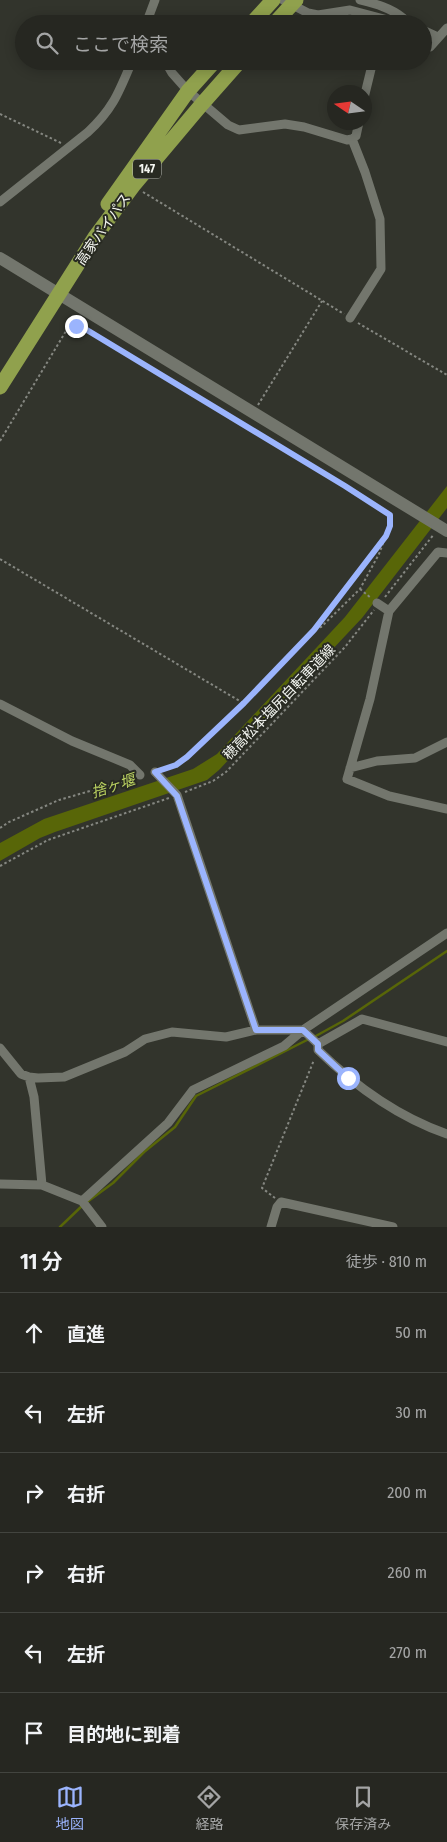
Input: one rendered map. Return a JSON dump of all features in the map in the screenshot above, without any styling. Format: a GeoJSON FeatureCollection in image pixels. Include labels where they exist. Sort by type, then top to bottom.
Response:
{"type":"FeatureCollection","features":[{"type":"Feature","properties":{"kind":"highway"},"geometry":{"type":"LineString","coordinates":[[259,15],[273,0]]}},
{"type":"Feature","properties":{"kind":"highway"},"geometry":{"type":"LineString","coordinates":[[281,15],[290,2]]}},
{"type":"Feature","properties":{"kind":"highway","name":"高家バイパス"},"geometry":{"type":"LineString","coordinates":[[62,289],[89,234],[105,208],[188,91],[207,70]]}},
{"type":"Feature","properties":{"kind":"highway","name":"高家バイパス"},"geometry":{"type":"LineString","coordinates":[[0,387],[95,237],[128,193],[232,70]]}},
{"type":"Feature","properties":{"kind":"street"},"geometry":{"type":"LineString","coordinates":[[149,15],[154,0]]}},
{"type":"Feature","properties":{"kind":"street"},"geometry":{"type":"LineString","coordinates":[[360,0],[377,4],[400,15]]}},
{"type":"Feature","properties":{"kind":"street"},"geometry":{"type":"LineString","coordinates":[[290,2],[308,13],[318,14],[350,10],[369,15]]}},
{"type":"Feature","properties":{"kind":"street"},"geometry":{"type":"LineString","coordinates":[[432,44],[447,28]]}},
{"type":"Feature","properties":{"kind":"street"},"geometry":{"type":"LineString","coordinates":[[432,34],[438,37]]}},
{"type":"Feature","properties":{"kind":"street"},"geometry":{"type":"LineString","coordinates":[[0,202],[102,120],[111,107],[128,70]]}},
{"type":"Feature","properties":{"kind":"street"},"geometry":{"type":"LineString","coordinates":[[170,70],[202,104],[228,125],[239,130],[285,124],[304,127],[347,140],[356,136],[357,130]]}},
{"type":"Feature","properties":{"kind":"street"},"geometry":{"type":"LineString","coordinates":[[367,85],[371,70]]}},
{"type":"Feature","properties":{"kind":"street"},"geometry":{"type":"LineString","coordinates":[[350,318],[381,270],[380,219],[352,139]]}},
{"type":"Feature","properties":{"kind":"street"},"geometry":{"type":"LineString","coordinates":[[0,258],[62,289],[254,412],[422,515],[440,529]]}},
{"type":"Feature","properties":{"kind":"street"},"geometry":{"type":"LineString","coordinates":[[447,553],[438,552],[389,611],[370,699],[347,779],[389,796],[447,809]]}},
{"type":"Feature","properties":{"kind":"street"},"geometry":{"type":"LineString","coordinates":[[379,603],[389,611]]}},
{"type":"Feature","properties":{"kind":"street"},"geometry":{"type":"LineString","coordinates":[[0,704],[72,741],[130,765],[140,775]]}},
{"type":"Feature","properties":{"kind":"street"},"geometry":{"type":"LineString","coordinates":[[350,768],[377,761],[416,758],[447,742]]}},
{"type":"Feature","properties":{"kind":"street"},"geometry":{"type":"LineString","coordinates":[[158,775],[176,794],[256,1030]]}},
{"type":"Feature","properties":{"kind":"street"},"geometry":{"type":"LineString","coordinates":[[82,1202],[168,1123],[193,1090],[284,1046],[303,1030],[447,933]]}},
{"type":"Feature","properties":{"kind":"street"},"geometry":{"type":"LineString","coordinates":[[318,1047],[362,1019],[447,1042]]}},
{"type":"Feature","properties":{"kind":"street"},"geometry":{"type":"LineString","coordinates":[[0,1048],[21,1074],[28,1077],[64,1077],[126,1052],[145,1039],[172,1032],[226,1037],[256,1030],[303,1030],[348,1078],[408,1118],[447,1134]]}},
{"type":"Feature","properties":{"kind":"street"},"geometry":{"type":"LineString","coordinates":[[28,1077],[34,1097],[42,1185]]}},
{"type":"Feature","properties":{"kind":"street"},"geometry":{"type":"LineString","coordinates":[[0,1184],[42,1185],[82,1202],[96,1225]]}},
{"type":"Feature","properties":{"kind":"street"},"geometry":{"type":"LineString","coordinates":[[271,1227],[277,1207],[281,1202],[371,1224],[393,1227]]}},
{"type":"Feature","properties":{"kind":"path"},"geometry":{"type":"LineString","coordinates":[[0,114],[60,142],[67,148]]}},
{"type":"Feature","properties":{"kind":"path"},"geometry":{"type":"LineString","coordinates":[[144,193],[447,375]]}},
{"type":"Feature","properties":{"kind":"path"},"geometry":{"type":"LineString","coordinates":[[246,426],[322,301]]}},
{"type":"Feature","properties":{"kind":"path"},"geometry":{"type":"LineString","coordinates":[[0,441],[66,331],[72,326],[82,327],[390,515],[390,526],[379,554],[360,589],[321,627],[314,630]]}},
{"type":"Feature","properties":{"kind":"path","name":"穂高松本塩尻自転車道線"},"geometry":{"type":"LineString","coordinates":[[0,866],[48,840],[213,781],[226,772],[339,653],[440,529]]}},
{"type":"Feature","properties":{"kind":"path"},"geometry":{"type":"LineString","coordinates":[[158,775],[187,757],[244,703],[314,630],[386,536]]}},
{"type":"Feature","properties":{"kind":"path"},"geometry":{"type":"LineString","coordinates":[[0,559],[244,703]]}},
{"type":"Feature","properties":{"kind":"path"},"geometry":{"type":"LineString","coordinates":[[0,828],[9,822],[59,800],[112,786],[140,775]]}},
{"type":"Feature","properties":{"kind":"path"},"geometry":{"type":"LineString","coordinates":[[281,1202],[262,1188],[318,1047]]}},
{"type":"Feature","properties":{"kind":"shaded area"},"geometry":{"type":"Polygon","coordinates":[[[447,486],[447,508],[362,618],[219,770],[207,780],[40,838],[0,861],[0,843],[44,819],[193,769],[217,754],[345,617],[447,486]]]}},
{"type":"Feature","properties":{"kind":"waterway"},"geometry":{"type":"LineString","coordinates":[[314,1037],[343,1021],[447,951]]}},
{"type":"Feature","properties":{"kind":"waterway"},"geometry":{"type":"LineString","coordinates":[[87,1202],[113,1183],[144,1152],[175,1127],[196,1096],[309,1039]]}},
{"type":"Feature","properties":{"kind":"waterway"},"geometry":{"type":"LineString","coordinates":[[60,1227],[83,1205]]}},
{"type":"Feature","properties":{"kind":"route"},"geometry":{"type":"LineString","coordinates":[[76,326],[82,327],[390,515],[390,526],[386,536],[314,630],[244,703],[187,757],[176,765],[155,772],[177,796],[256,1030],[303,1030],[318,1044],[318,1050],[348,1078]]}},
{"type":"Feature","properties":{"kind":"water label","name":"捨ヶ堰"},"geometry":{"type":"Point","coordinates":[113,786]}}]}
